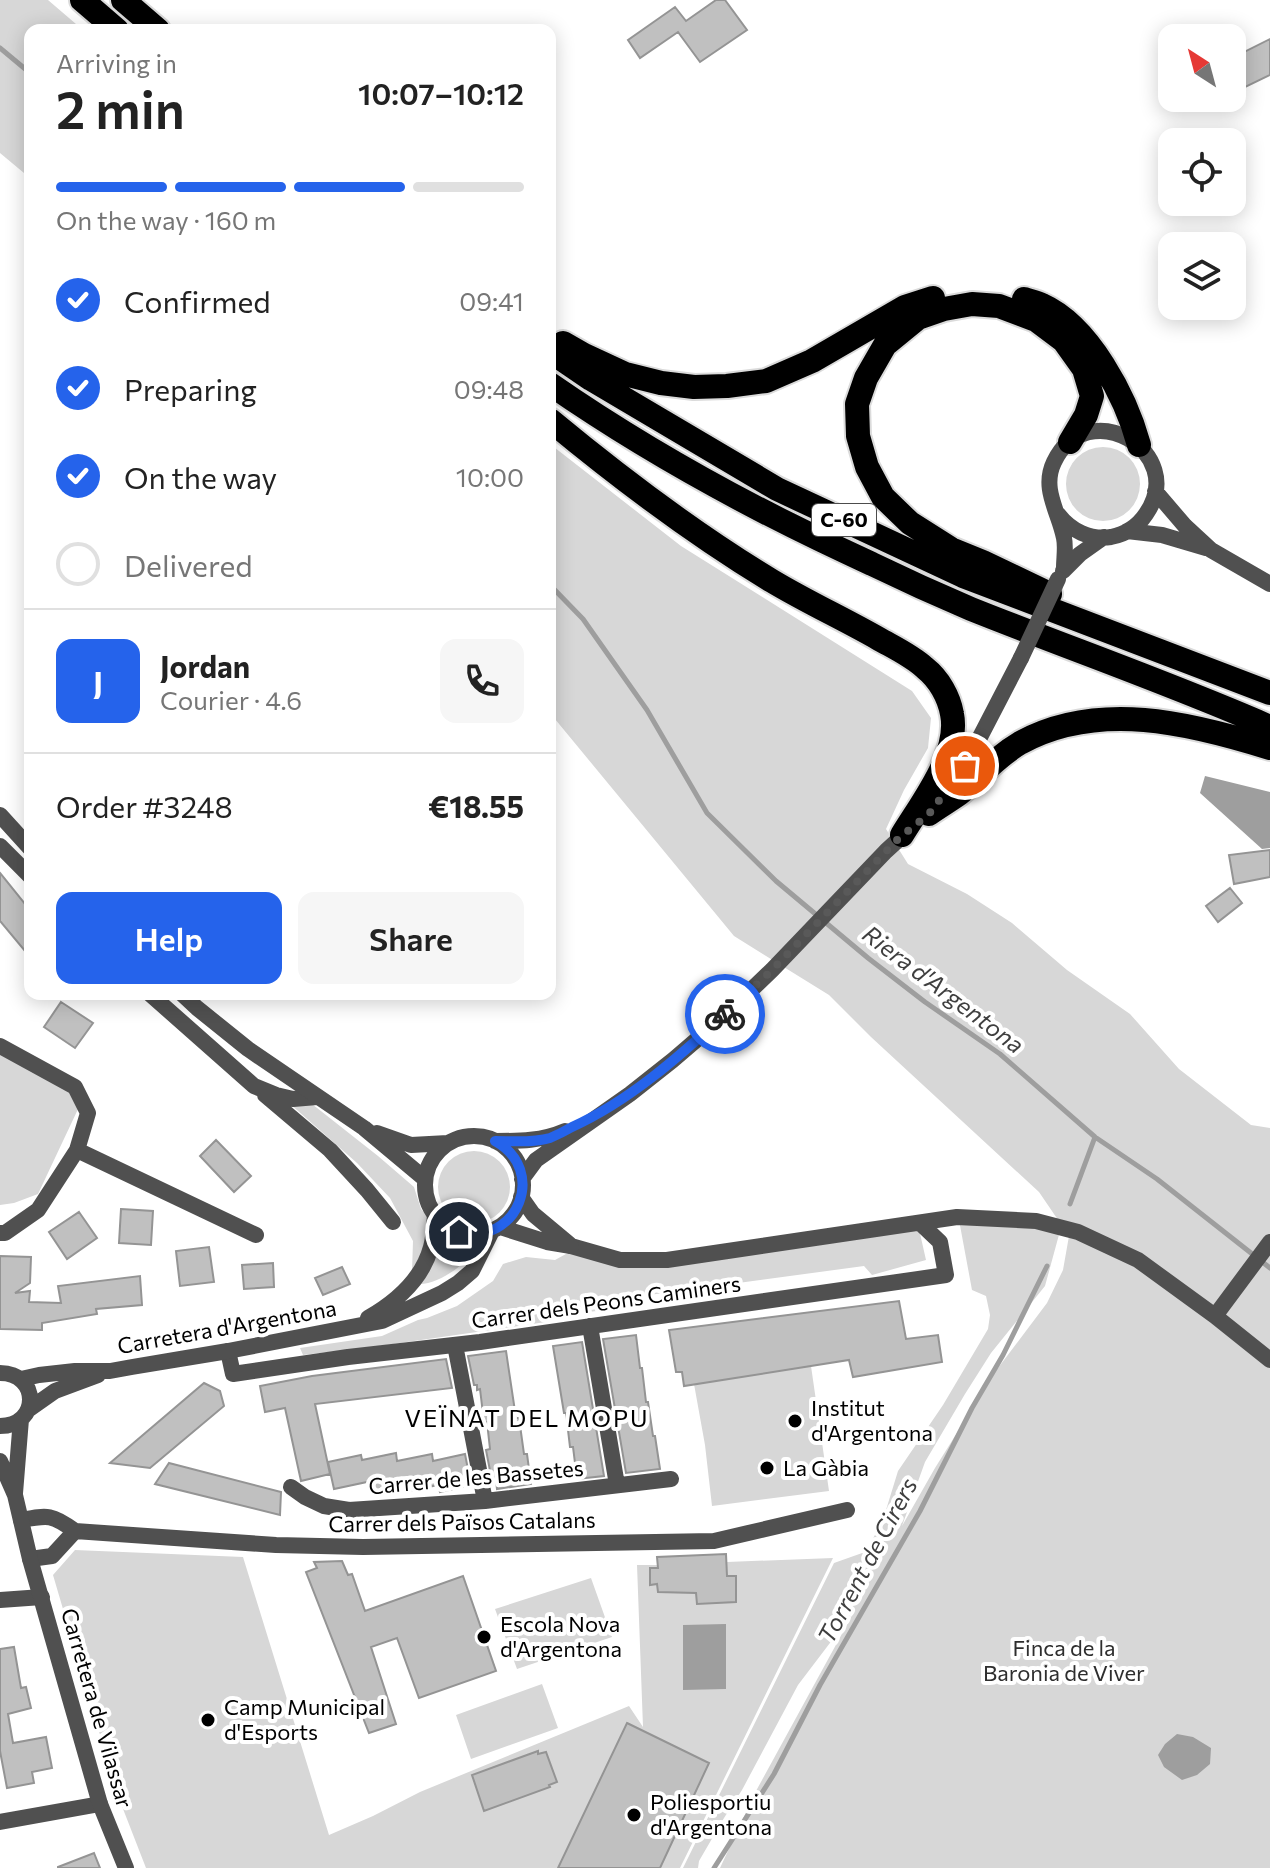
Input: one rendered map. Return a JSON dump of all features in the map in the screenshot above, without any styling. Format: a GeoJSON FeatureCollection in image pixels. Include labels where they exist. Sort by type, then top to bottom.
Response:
{"type":"FeatureCollection","features":[{"type":"Feature","properties":{"kind":"highway"},"geometry":{"type":"LineString","coordinates":[[82,0],[110,24]]}},
{"type":"Feature","properties":{"kind":"highway"},"geometry":{"type":"LineString","coordinates":[[123,0],[151,24]]}},
{"type":"Feature","properties":{"kind":"highway"},"geometry":{"type":"LineString","coordinates":[[556,339],[625,374],[694,387],[727,386],[766,381],[812,361],[916,303],[970,290],[1003,292],[1044,305],[1069,323],[1095,352],[1119,393],[1139,445]]}},
{"type":"Feature","properties":{"kind":"highway"},"geometry":{"type":"LineString","coordinates":[[1070,442],[1086,415],[1092,396],[1084,369],[1064,341],[1036,320],[999,306],[972,304],[918,318],[885,345],[866,378],[857,404],[858,436],[867,467],[883,497],[910,523],[951,549],[1118,623],[1158,650]]}},
{"type":"Feature","properties":{"kind":"highway","name":"C-60"},"geometry":{"type":"LineString","coordinates":[[556,355],[777,489],[963,576],[1270,693]]}},
{"type":"Feature","properties":{"kind":"highway","name":"C-60"},"geometry":{"type":"LineString","coordinates":[[556,388],[646,447],[772,517],[969,608],[1270,727]]}},
{"type":"Feature","properties":{"kind":"highway"},"geometry":{"type":"LineString","coordinates":[[556,425],[690,527],[772,581],[906,654],[938,681],[952,711],[952,745],[932,786],[894,843]]}},
{"type":"Feature","properties":{"kind":"highway"},"geometry":{"type":"LineString","coordinates":[[929,814],[1021,743],[1066,726],[1097,720],[1154,720],[1270,748]]}},
{"type":"Feature","properties":{"kind":"street"},"geometry":{"type":"LineString","coordinates":[[1058,514],[1078,532],[1104,537],[1116,536],[1141,522],[1154,500],[1155,491],[1154,468],[1148,456],[1139,445],[1120,433],[1105,431],[1083,434],[1059,452],[1050,472],[1050,494],[1065,542],[1061,574]]}},
{"type":"Feature","properties":{"kind":"street"},"geometry":{"type":"LineString","coordinates":[[1155,491],[1211,550],[1270,584]]}},
{"type":"Feature","properties":{"kind":"street"},"geometry":{"type":"LineString","coordinates":[[1127,531],[1162,535],[1211,550]]}},
{"type":"Feature","properties":{"kind":"street"},"geometry":{"type":"LineString","coordinates":[[522,1179],[536,1160],[673,1060],[772,970],[894,843],[929,814],[965,766],[1061,574],[1080,554],[1104,537]]}},
{"type":"Feature","properties":{"kind":"street"},"geometry":{"type":"LineString","coordinates":[[0,815],[24,841]]}},
{"type":"Feature","properties":{"kind":"street"},"geometry":{"type":"LineString","coordinates":[[0,846],[24,870]]}},
{"type":"Feature","properties":{"kind":"street"},"geometry":{"type":"LineString","coordinates":[[157,1000],[330,1150],[393,1222]]}},
{"type":"Feature","properties":{"kind":"street"},"geometry":{"type":"LineString","coordinates":[[188,1000],[248,1049],[364,1128],[425,1179]]}},
{"type":"Feature","properties":{"kind":"street"},"geometry":{"type":"LineString","coordinates":[[0,1046],[75,1087],[88,1113],[77,1150],[38,1210],[5,1233],[0,1233]]}},
{"type":"Feature","properties":{"kind":"street"},"geometry":{"type":"LineString","coordinates":[[254,1086],[293,1099],[317,1097]]}},
{"type":"Feature","properties":{"kind":"street"},"geometry":{"type":"LineString","coordinates":[[364,1128],[411,1145],[448,1143],[471,1136],[495,1141],[524,1141],[549,1138],[595,1117]]}},
{"type":"Feature","properties":{"kind":"street"},"geometry":{"type":"LineString","coordinates":[[448,1143],[433,1159],[425,1179],[427,1198],[435,1215],[446,1225],[459,1232],[474,1234],[496,1229],[514,1214],[521,1197],[519,1165],[511,1153],[495,1141]]}},
{"type":"Feature","properties":{"kind":"street"},"geometry":{"type":"LineString","coordinates":[[77,1150],[256,1235]]}},
{"type":"Feature","properties":{"kind":"street"},"geometry":{"type":"LineString","coordinates":[[521,1197],[533,1214],[571,1246]]}},
{"type":"Feature","properties":{"kind":"street","name":"Carretera d'Argentona"},"geometry":{"type":"LineString","coordinates":[[351,1327],[397,1299],[413,1282],[431,1247],[435,1215]]}},
{"type":"Feature","properties":{"kind":"street"},"geometry":{"type":"LineString","coordinates":[[496,1229],[620,1260],[667,1260],[957,1217],[1036,1221],[1078,1232],[1138,1260],[1270,1360]]}},
{"type":"Feature","properties":{"kind":"street","name":"Carrer dels Peons Caminers"},"geometry":{"type":"LineString","coordinates":[[228,1351],[233,1374],[946,1275],[940,1242],[920,1223]]}},
{"type":"Feature","properties":{"kind":"street","name":"Carretera d'Argentona"},"geometry":{"type":"LineString","coordinates":[[21,1379],[75,1371],[110,1371],[382,1321],[458,1283],[472,1271],[496,1229]]}},
{"type":"Feature","properties":{"kind":"street"},"geometry":{"type":"LineString","coordinates":[[1215,1316],[1270,1242]]}},
{"type":"Feature","properties":{"kind":"street"},"geometry":{"type":"LineString","coordinates":[[590,1326],[617,1485]]}},
{"type":"Feature","properties":{"kind":"street"},"geometry":{"type":"LineString","coordinates":[[455,1345],[485,1501]]}},
{"type":"Feature","properties":{"kind":"street","name":"Carretera d'Argentona"},"geometry":{"type":"LineString","coordinates":[[0,1426],[11,1425],[55,1391],[110,1371]]}},
{"type":"Feature","properties":{"kind":"street"},"geometry":{"type":"LineString","coordinates":[[0,1373],[21,1379],[29,1394],[15,1495]]}},
{"type":"Feature","properties":{"kind":"street"},"geometry":{"type":"LineString","coordinates":[[0,1461],[15,1495],[30,1559],[52,1556],[75,1531]]}},
{"type":"Feature","properties":{"kind":"street","name":"Carrer de les Bassetes"},"geometry":{"type":"LineString","coordinates":[[291,1487],[324,1506],[349,1510],[485,1501],[671,1479]]}},
{"type":"Feature","properties":{"kind":"street","name":"Carrer dels Països Catalans"},"geometry":{"type":"LineString","coordinates":[[21,1520],[43,1516],[58,1519],[75,1531],[276,1545],[349,1546],[714,1541],[847,1510]]}},
{"type":"Feature","properties":{"kind":"street","name":"Carretera de Vilassar"},"geometry":{"type":"LineString","coordinates":[[30,1559],[100,1804],[126,1868]]}},
{"type":"Feature","properties":{"kind":"street"},"geometry":{"type":"LineString","coordinates":[[0,1600],[42,1597]]}},
{"type":"Feature","properties":{"kind":"street"},"geometry":{"type":"LineString","coordinates":[[0,1822],[100,1804]]}},
{"type":"Feature","properties":{"kind":"green space"},"geometry":{"type":"Polygon","coordinates":[[[0,0],[48,0],[76,24],[24,24],[24,173],[0,153],[0,0]]]}},
{"type":"Feature","properties":{"kind":"green space"},"geometry":{"type":"Polygon","coordinates":[[[1103,447],[1124,453],[1134,463],[1140,484],[1134,505],[1124,515],[1103,521],[1082,515],[1072,505],[1066,484],[1072,463],[1082,453],[1103,447]]]}},
{"type":"Feature","properties":{"kind":"green space","name":"Finca de la Baronia de Viver"},"geometry":{"type":"Polygon","coordinates":[[[556,449],[681,546],[912,691],[931,718],[928,748],[886,829],[908,864],[967,894],[1012,923],[1067,970],[1130,1014],[1179,1069],[1251,1125],[1270,1128],[1270,1868],[720,1868],[756,1791],[855,1610],[798,1685],[742,1790],[699,1861],[698,1868],[683,1868],[834,1563],[865,1552],[882,1523],[898,1471],[943,1405],[988,1329],[990,1315],[986,1296],[972,1290],[959,1220],[1060,1231],[1045,1286],[991,1353],[965,1394],[925,1462],[902,1526],[995,1372],[1047,1303],[1063,1270],[1069,1236],[1039,1192],[829,995],[734,936],[556,720],[556,449]]]}},
{"type":"Feature","properties":{"kind":"green space"},"geometry":{"type":"Polygon","coordinates":[[[0,1052],[75,1087],[79,1107],[38,1194],[0,1205],[0,1052]]]}},
{"type":"Feature","properties":{"kind":"green space"},"geometry":{"type":"Polygon","coordinates":[[[289,1103],[312,1104],[414,1187],[421,1209],[427,1216],[427,1242],[412,1272],[413,1241],[390,1198],[357,1163],[289,1103]]]}},
{"type":"Feature","properties":{"kind":"green space"},"geometry":{"type":"Polygon","coordinates":[[[481,1151],[500,1161],[508,1173],[508,1201],[500,1213],[488,1221],[467,1223],[448,1213],[440,1201],[438,1180],[448,1161],[460,1153],[481,1151]]]}},
{"type":"Feature","properties":{"kind":"green space"},"geometry":{"type":"Polygon","coordinates":[[[439,1229],[453,1241],[473,1240],[470,1254],[448,1275],[419,1284],[439,1229]]]}},
{"type":"Feature","properties":{"kind":"green space"},"geometry":{"type":"Polygon","coordinates":[[[919,1229],[926,1260],[872,1275],[864,1266],[649,1295],[621,1308],[564,1315],[546,1322],[303,1355],[300,1348],[382,1336],[457,1306],[493,1281],[503,1264],[526,1257],[555,1260],[575,1249],[621,1265],[919,1229]]]}},
{"type":"Feature","properties":{"kind":"green space"},"geometry":{"type":"Polygon","coordinates":[[[811,1366],[829,1491],[712,1506],[694,1384],[811,1366]]]}},
{"type":"Feature","properties":{"kind":"green space"},"geometry":{"type":"Polygon","coordinates":[[[75,1550],[243,1557],[329,1835],[420,1792],[629,1706],[643,1727],[637,1565],[657,1565],[657,1557],[726,1554],[727,1562],[833,1558],[680,1868],[146,1868],[118,1796],[53,1575],[75,1550]]]}},
{"type":"Feature","properties":{"kind":"green space"},"geometry":{"type":"Polygon","coordinates":[[[591,1578],[612,1637],[517,1669],[495,1609],[591,1578]]]}},
{"type":"Feature","properties":{"kind":"green space"},"geometry":{"type":"Polygon","coordinates":[[[542,1684],[558,1728],[471,1759],[456,1715],[542,1684]]]}},
{"type":"Feature","properties":{"kind":"shaded area"},"geometry":{"type":"Polygon","coordinates":[[[1205,776],[1270,792],[1270,848],[1262,849],[1200,793],[1205,776]]]}},
{"type":"Feature","properties":{"kind":"shaded area"},"geometry":{"type":"Polygon","coordinates":[[[726,1624],[726,1689],[683,1690],[683,1625],[726,1624]]]}},
{"type":"Feature","properties":{"kind":"shaded area"},"geometry":{"type":"Polygon","coordinates":[[[1177,1734],[1193,1737],[1211,1748],[1210,1764],[1197,1775],[1182,1780],[1164,1767],[1158,1755],[1177,1734]]]}},
{"type":"Feature","properties":{"kind":"building"},"geometry":{"type":"Polygon","coordinates":[[[716,0],[725,0],[747,30],[700,62],[678,32],[640,58],[628,40],[675,7],[686,21],[716,0]]]}},
{"type":"Feature","properties":{"kind":"building"},"geometry":{"type":"Polygon","coordinates":[[[1270,39],[1270,75],[1246,87],[1246,51],[1270,39]]]}},
{"type":"Feature","properties":{"kind":"building"},"geometry":{"type":"Polygon","coordinates":[[[1270,850],[1270,877],[1234,884],[1229,855],[1270,850]]]}},
{"type":"Feature","properties":{"kind":"building"},"geometry":{"type":"Polygon","coordinates":[[[0,873],[24,903],[24,950],[0,921],[0,873]]]}},
{"type":"Feature","properties":{"kind":"building"},"geometry":{"type":"Polygon","coordinates":[[[1230,888],[1242,903],[1218,922],[1206,906],[1230,888]]]}},
{"type":"Feature","properties":{"kind":"building"},"geometry":{"type":"Polygon","coordinates":[[[61,1002],[93,1023],[75,1048],[44,1027],[61,1002]]]}},
{"type":"Feature","properties":{"kind":"building"},"geometry":{"type":"Polygon","coordinates":[[[216,1140],[251,1176],[234,1192],[200,1156],[216,1140]]]}},
{"type":"Feature","properties":{"kind":"building"},"geometry":{"type":"Polygon","coordinates":[[[121,1209],[153,1211],[151,1245],[119,1243],[121,1209]]]}},
{"type":"Feature","properties":{"kind":"building"},"geometry":{"type":"Polygon","coordinates":[[[79,1212],[97,1238],[67,1259],[49,1232],[79,1212]]]}},
{"type":"Feature","properties":{"kind":"building"},"geometry":{"type":"Polygon","coordinates":[[[209,1247],[214,1282],[180,1286],[176,1251],[209,1247]]]}},
{"type":"Feature","properties":{"kind":"building"},"geometry":{"type":"Polygon","coordinates":[[[0,1256],[31,1257],[30,1283],[15,1293],[30,1291],[29,1302],[61,1303],[58,1286],[140,1276],[142,1305],[96,1309],[97,1314],[42,1323],[42,1330],[0,1329],[0,1256]]]}},
{"type":"Feature","properties":{"kind":"building"},"geometry":{"type":"Polygon","coordinates":[[[273,1263],[274,1287],[244,1289],[242,1265],[273,1263]]]}},
{"type":"Feature","properties":{"kind":"building"},"geometry":{"type":"Polygon","coordinates":[[[342,1267],[350,1284],[323,1295],[315,1278],[342,1267]]]}},
{"type":"Feature","properties":{"kind":"building"},"geometry":{"type":"Polygon","coordinates":[[[899,1301],[906,1339],[938,1335],[942,1362],[853,1377],[849,1360],[684,1386],[682,1372],[676,1372],[669,1330],[899,1301]]]}},
{"type":"Feature","properties":{"kind":"building"},"geometry":{"type":"Polygon","coordinates":[[[636,1335],[660,1469],[626,1473],[603,1339],[636,1335]]]}},
{"type":"Feature","properties":{"kind":"building"},"geometry":{"type":"Polygon","coordinates":[[[582,1342],[604,1476],[577,1479],[553,1346],[582,1342]]]}},
{"type":"Feature","properties":{"kind":"building"},"geometry":{"type":"Polygon","coordinates":[[[506,1351],[516,1418],[519,1418],[531,1484],[497,1489],[496,1480],[492,1481],[486,1450],[490,1449],[480,1389],[477,1390],[477,1385],[474,1385],[468,1356],[506,1351]]]}},
{"type":"Feature","properties":{"kind":"building"},"geometry":{"type":"Polygon","coordinates":[[[446,1359],[452,1388],[315,1404],[330,1474],[301,1481],[285,1408],[265,1412],[260,1386],[312,1376],[446,1359]]]}},
{"type":"Feature","properties":{"kind":"building"},"geometry":{"type":"Polygon","coordinates":[[[204,1383],[220,1391],[224,1406],[150,1468],[110,1463],[204,1383]]]}},
{"type":"Feature","properties":{"kind":"building"},"geometry":{"type":"Polygon","coordinates":[[[396,1453],[397,1461],[432,1454],[433,1461],[465,1454],[471,1485],[440,1492],[438,1485],[404,1492],[402,1484],[369,1491],[367,1482],[334,1489],[328,1462],[361,1455],[362,1460],[396,1453]]]}},
{"type":"Feature","properties":{"kind":"building"},"geometry":{"type":"Polygon","coordinates":[[[169,1463],[281,1492],[280,1515],[155,1484],[169,1463]]]}},
{"type":"Feature","properties":{"kind":"building"},"geometry":{"type":"Polygon","coordinates":[[[726,1554],[727,1576],[736,1576],[736,1602],[697,1604],[696,1593],[658,1592],[657,1584],[650,1585],[650,1568],[658,1568],[657,1557],[726,1554]]]}},
{"type":"Feature","properties":{"kind":"building"},"geometry":{"type":"Polygon","coordinates":[[[342,1561],[348,1575],[352,1574],[365,1611],[463,1576],[496,1671],[419,1698],[397,1638],[371,1647],[396,1724],[369,1733],[306,1572],[317,1568],[314,1562],[342,1561]]]}},
{"type":"Feature","properties":{"kind":"building"},"geometry":{"type":"Polygon","coordinates":[[[14,1647],[21,1688],[26,1687],[31,1708],[8,1714],[13,1743],[46,1737],[52,1768],[32,1772],[34,1783],[7,1788],[0,1751],[0,1649],[14,1647]]]}},
{"type":"Feature","properties":{"kind":"building","name":"Poliesportiu d'Argentona"},"geometry":{"type":"Polygon","coordinates":[[[627,1723],[709,1763],[660,1868],[558,1868],[627,1723]]]}},
{"type":"Feature","properties":{"kind":"building"},"geometry":{"type":"Polygon","coordinates":[[[538,1751],[538,1754],[546,1752],[557,1782],[484,1811],[472,1775],[538,1751]]]}},
{"type":"Feature","properties":{"kind":"building"},"geometry":{"type":"Polygon","coordinates":[[[94,1853],[100,1868],[58,1868],[58,1867],[94,1853]]]}},
{"type":"Feature","properties":{"kind":"waterway","name":"Riera d'Argentona"},"geometry":{"type":"LineString","coordinates":[[0,48],[24,68]]}},
{"type":"Feature","properties":{"kind":"waterway","name":"Riera d'Argentona"},"geometry":{"type":"LineString","coordinates":[[556,591],[583,619],[647,710],[707,813],[776,881],[868,958],[1000,1054],[1095,1137],[1157,1179],[1270,1268]]}},
{"type":"Feature","properties":{"kind":"waterway","name":"Torrent de Cirers"},"geometry":{"type":"LineString","coordinates":[[1070,1204],[1095,1137]]}},
{"type":"Feature","properties":{"kind":"waterway","name":"Torrent de Cirers"},"geometry":{"type":"LineString","coordinates":[[714,1868],[774,1774],[820,1685],[920,1511],[1047,1266]]}},
{"type":"Feature","properties":{"kind":"way so far"},"geometry":{"type":"LineString","coordinates":[[725,1014],[772,970],[898,839],[929,814],[965,766]]}},
{"type":"Feature","properties":{"kind":"place","name":"Institut d'Argentona"},"geometry":{"type":"Point","coordinates":[795,1421]}},
{"type":"Feature","properties":{"kind":"place","name":"La Gàbia"},"geometry":{"type":"Point","coordinates":[767,1468]}},
{"type":"Feature","properties":{"kind":"place","name":"Escola Nova d'Argentona"},"geometry":{"type":"Point","coordinates":[484,1637]}},
{"type":"Feature","properties":{"kind":"place","name":"Camp Municipal d'Esports"},"geometry":{"type":"Point","coordinates":[208,1720]}},
{"type":"Feature","properties":{"kind":"place","name":"Poliesportiu d'Argentona"},"geometry":{"type":"Point","coordinates":[634,1815]}},
{"type":"Feature","properties":{"kind":"district","name":"VEÏNAT DEL MOPU"},"geometry":{"type":"Point","coordinates":[527,1419]}},
{"type":"Feature","properties":{"kind":"route"},"geometry":{"type":"LineString","coordinates":[[459,1232],[482,1233],[496,1229],[510,1219],[520,1203],[523,1184],[519,1165],[511,1153],[495,1141],[549,1138],[595,1117],[673,1060],[725,1014]]}}]}
